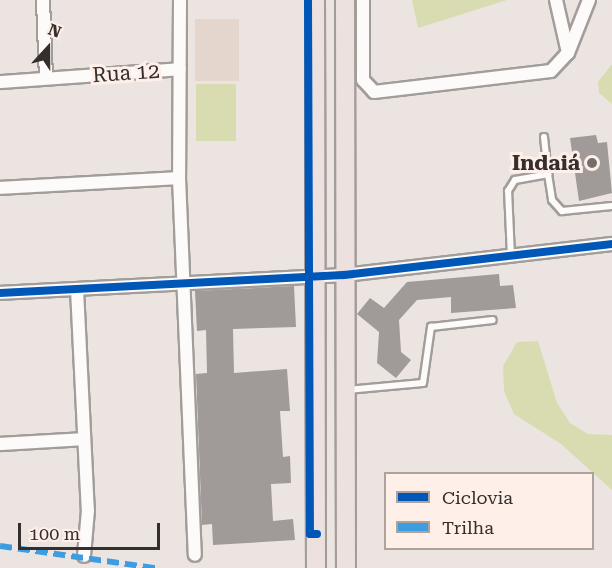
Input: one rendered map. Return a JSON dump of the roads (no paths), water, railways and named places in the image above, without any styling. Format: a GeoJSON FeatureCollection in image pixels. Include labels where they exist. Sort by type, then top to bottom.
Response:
{"type":"FeatureCollection","features":[{"type":"Feature","properties":{"kind":"main road"},"geometry":{"type":"LineString","coordinates":[[315,0],[333,276],[344,390],[346,568]]}},
{"type":"Feature","properties":{"kind":"main road"},"geometry":{"type":"LineString","coordinates":[[335,0],[333,276],[337,568]]}},
{"type":"Feature","properties":{"kind":"main road"},"geometry":{"type":"LineString","coordinates":[[316,568],[318,412],[333,276],[345,0]]}},
{"type":"Feature","properties":{"kind":"main road"},"geometry":{"type":"LineString","coordinates":[[318,412],[336,366]]}},
{"type":"Feature","properties":{"kind":"street"},"geometry":{"type":"LineString","coordinates":[[43,0],[46,78]]}},
{"type":"Feature","properties":{"kind":"street"},"geometry":{"type":"LineString","coordinates":[[180,0],[179,178],[195,555]]}},
{"type":"Feature","properties":{"kind":"street"},"geometry":{"type":"LineString","coordinates":[[363,0],[363,80],[378,92],[551,71],[568,53],[589,0]]}},
{"type":"Feature","properties":{"kind":"street"},"geometry":{"type":"LineString","coordinates":[[556,0],[568,53]]}},
{"type":"Feature","properties":{"kind":"street","name":"Rua 12"},"geometry":{"type":"LineString","coordinates":[[0,82],[180,69]]}},
{"type":"Feature","properties":{"kind":"street"},"geometry":{"type":"LineString","coordinates":[[0,181],[0,188],[179,178]]}},
{"type":"Feature","properties":{"kind":"street"},"geometry":{"type":"LineString","coordinates":[[0,293],[333,276],[612,244]]}},
{"type":"Feature","properties":{"kind":"street"},"geometry":{"type":"LineString","coordinates":[[77,289],[89,540],[84,556]]}},
{"type":"Feature","properties":{"kind":"street"},"geometry":{"type":"LineString","coordinates":[[0,444],[84,439]]}},
{"type":"Feature","properties":{"kind":"lane"},"geometry":{"type":"LineString","coordinates":[[544,137],[552,200],[562,211],[612,206]]}},
{"type":"Feature","properties":{"kind":"lane"},"geometry":{"type":"LineString","coordinates":[[512,256],[508,190],[515,180],[548,174]]}},
{"type":"Feature","properties":{"kind":"lane"},"geometry":{"type":"LineString","coordinates":[[344,390],[423,383],[431,327],[493,320]]}},
{"type":"Feature","properties":{"kind":"place","name":"Indaiá"},"geometry":{"type":"Point","coordinates":[592,163]}}]}
